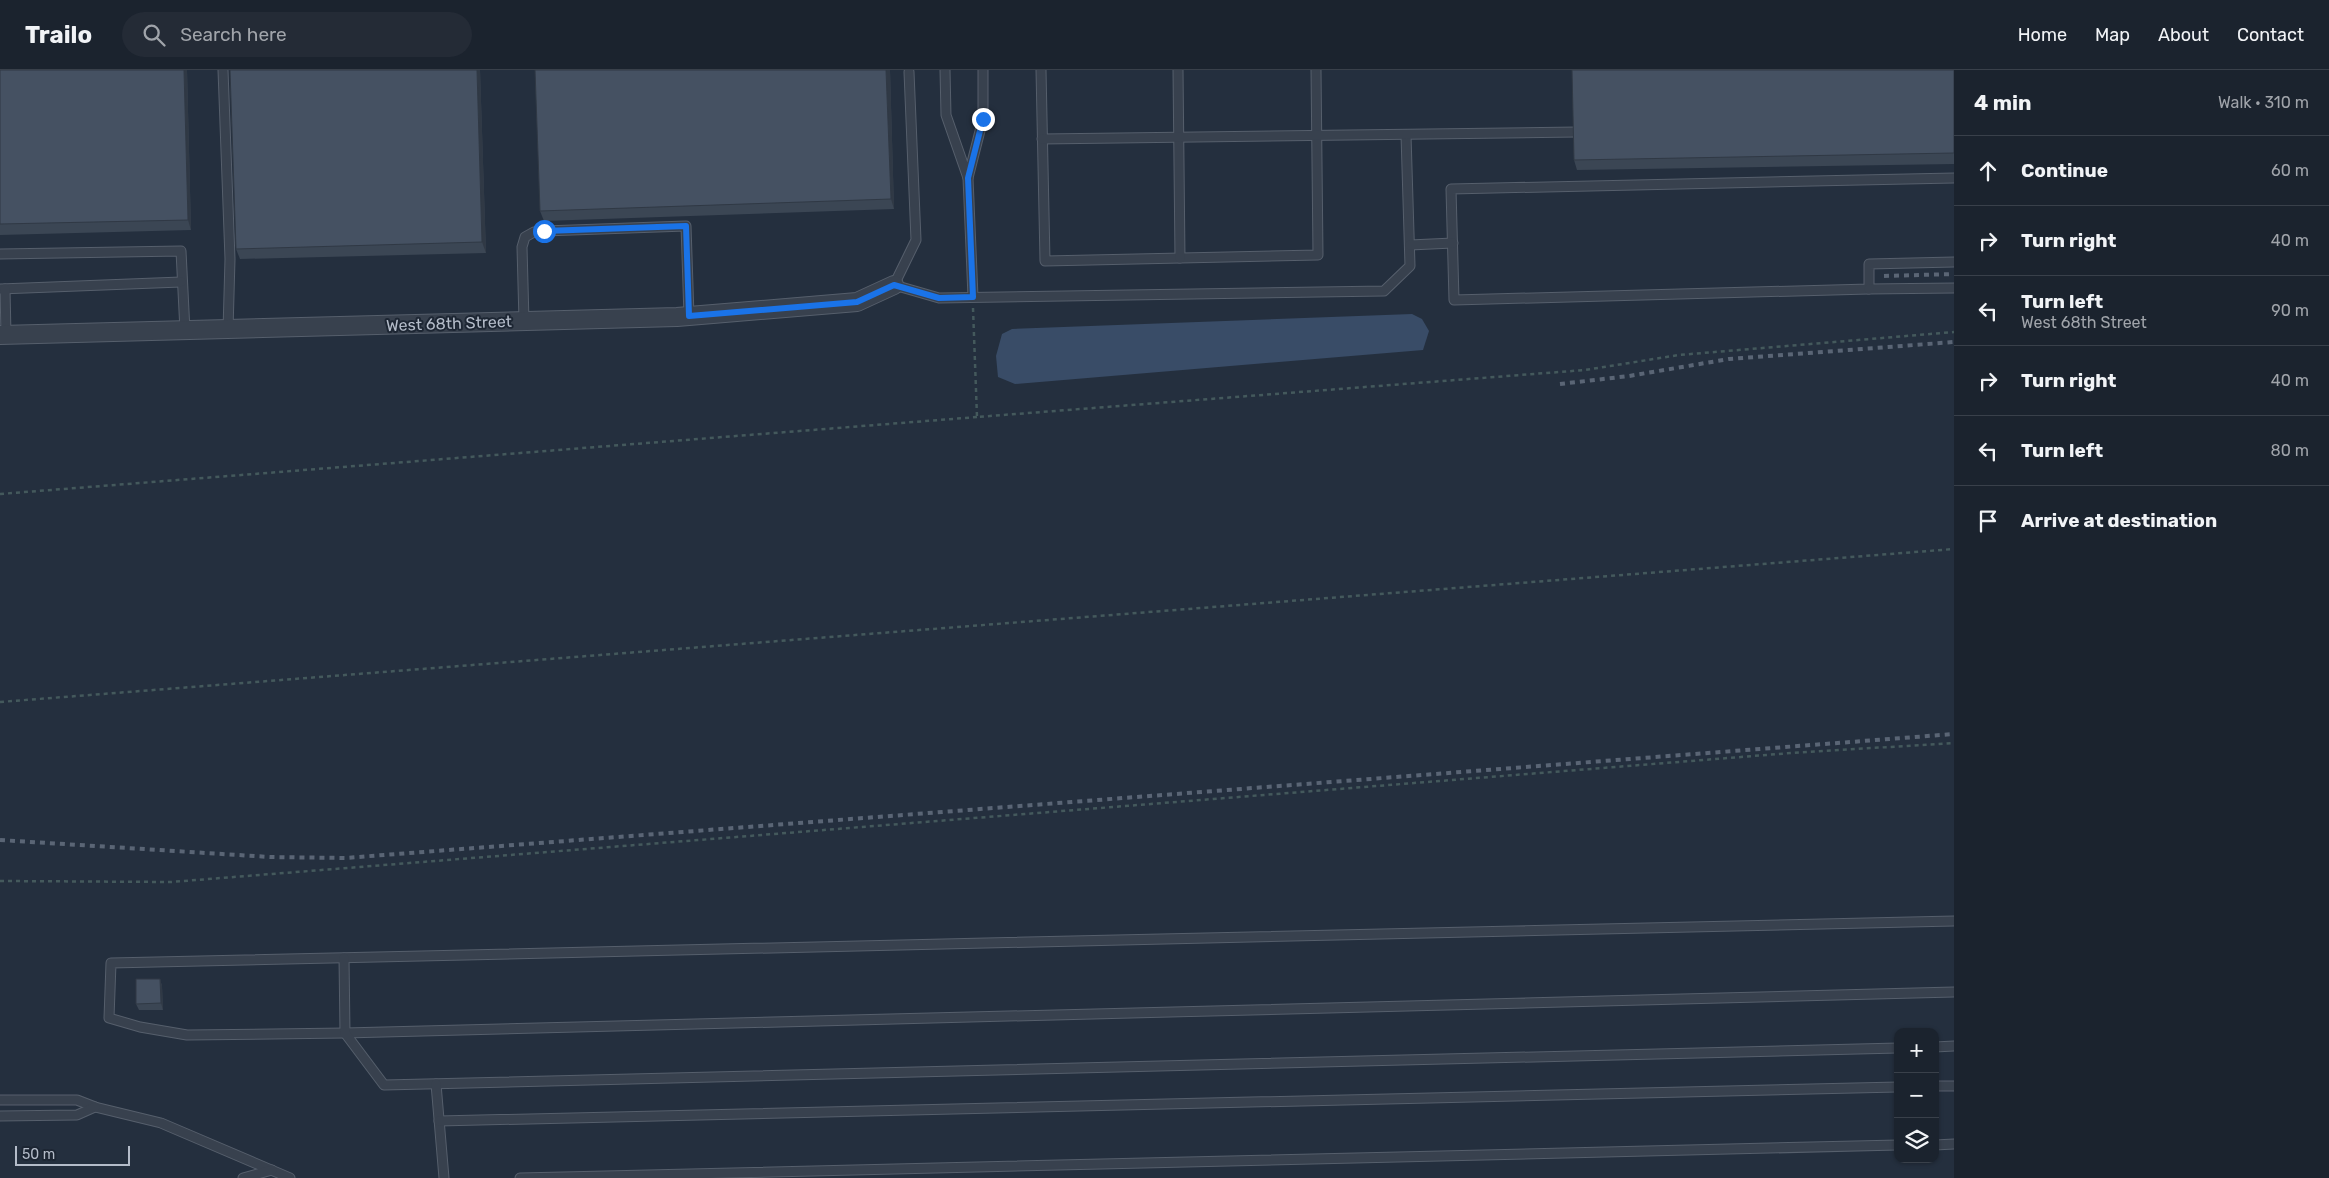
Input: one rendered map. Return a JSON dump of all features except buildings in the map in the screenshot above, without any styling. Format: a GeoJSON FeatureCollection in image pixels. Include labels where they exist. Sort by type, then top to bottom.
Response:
{"type":"FeatureCollection","features":[{"type":"Feature","properties":{"kind":"street","name":"West 68th Street"},"geometry":{"type":"LineString","coordinates":[[3,335],[689,316],[857,302],[894,285]]}},
{"type":"Feature","properties":{"kind":"lane"},"geometry":{"type":"LineString","coordinates":[[223,70],[230,260],[228,330]]}},
{"type":"Feature","properties":{"kind":"lane"},"geometry":{"type":"LineString","coordinates":[[945,70],[946,115],[968,178]]}},
{"type":"Feature","properties":{"kind":"lane"},"geometry":{"type":"LineString","coordinates":[[973,297],[968,178],[983,119],[983,70]]}},
{"type":"Feature","properties":{"kind":"lane"},"geometry":{"type":"LineString","coordinates":[[1041,70],[1045,261],[1318,255],[1316,70]]}},
{"type":"Feature","properties":{"kind":"lane"},"geometry":{"type":"LineString","coordinates":[[1178,70],[1180,258]]}},
{"type":"Feature","properties":{"kind":"lane"},"geometry":{"type":"LineString","coordinates":[[909,72],[916,240],[894,285],[939,298],[1384,290],[1410,266],[1406,135]]}},
{"type":"Feature","properties":{"kind":"lane"},"geometry":{"type":"LineString","coordinates":[[1042,139],[1577,132]]}},
{"type":"Feature","properties":{"kind":"lane"},"geometry":{"type":"LineString","coordinates":[[1954,178],[1451,189],[1454,300],[1954,288]]}},
{"type":"Feature","properties":{"kind":"lane"},"geometry":{"type":"LineString","coordinates":[[524,321],[522,247],[525,237],[534,232],[544,231],[686,226],[689,316]]}},
{"type":"Feature","properties":{"kind":"lane"},"geometry":{"type":"LineString","coordinates":[[1410,245],[1453,243]]}},
{"type":"Feature","properties":{"kind":"lane"},"geometry":{"type":"LineString","coordinates":[[0,254],[181,251],[185,331]]}},
{"type":"Feature","properties":{"kind":"lane"},"geometry":{"type":"LineString","coordinates":[[1869,289],[1869,264],[1954,262]]}},
{"type":"Feature","properties":{"kind":"lane"},"geometry":{"type":"LineString","coordinates":[[3,335],[2,289],[182,282]]}},
{"type":"Feature","properties":{"kind":"lane"},"geometry":{"type":"LineString","coordinates":[[1954,921],[111,963],[109,1018],[140,1027],[187,1035],[345,1033],[1954,992]]}},
{"type":"Feature","properties":{"kind":"lane"},"geometry":{"type":"LineString","coordinates":[[344,958],[345,1033],[384,1085],[1894,1048]]}},
{"type":"Feature","properties":{"kind":"lane"},"geometry":{"type":"LineString","coordinates":[[1939,1047],[1954,1046]]}},
{"type":"Feature","properties":{"kind":"lane"},"geometry":{"type":"LineString","coordinates":[[436,1084],[444,1178]]}},
{"type":"Feature","properties":{"kind":"lane"},"geometry":{"type":"LineString","coordinates":[[1939,1086],[1954,1086]]}},
{"type":"Feature","properties":{"kind":"lane"},"geometry":{"type":"LineString","coordinates":[[439,1122],[1894,1087]]}},
{"type":"Feature","properties":{"kind":"lane"},"geometry":{"type":"LineString","coordinates":[[0,1100],[77,1100],[95,1107],[161,1123],[290,1178]]}},
{"type":"Feature","properties":{"kind":"lane"},"geometry":{"type":"LineString","coordinates":[[0,1116],[77,1115],[95,1107]]}},
{"type":"Feature","properties":{"kind":"lane"},"geometry":{"type":"LineString","coordinates":[[1939,1144],[1954,1144]]}},
{"type":"Feature","properties":{"kind":"lane"},"geometry":{"type":"LineString","coordinates":[[520,1178],[1894,1145]]}},
{"type":"Feature","properties":{"kind":"lane"},"geometry":{"type":"LineString","coordinates":[[243,1178],[272,1170]]}},
{"type":"Feature","properties":{"kind":"path"},"geometry":{"type":"LineString","coordinates":[[973,297],[977,417]]}},
{"type":"Feature","properties":{"kind":"path"},"geometry":{"type":"LineString","coordinates":[[0,494],[1585,370],[1679,355],[1954,332]]}},
{"type":"Feature","properties":{"kind":"path"},"geometry":{"type":"LineString","coordinates":[[0,702],[1954,549]]}},
{"type":"Feature","properties":{"kind":"path"},"geometry":{"type":"LineString","coordinates":[[0,881],[171,882],[1781,754],[1954,743]]}},
{"type":"Feature","properties":{"kind":"water"},"geometry":{"type":"Polygon","coordinates":[[[1412,314],[1422,319],[1429,331],[1423,350],[1015,384],[998,377],[996,356],[1002,334],[1012,329],[1412,314]]]}},
{"type":"Feature","properties":{"kind":"railway"},"geometry":{"type":"LineString","coordinates":[[1884,276],[1954,274]]}},
{"type":"Feature","properties":{"kind":"railway"},"geometry":{"type":"LineString","coordinates":[[1560,384],[1629,376],[1729,359],[1954,342]]}},
{"type":"Feature","properties":{"kind":"railway"},"geometry":{"type":"LineString","coordinates":[[0,840],[270,857],[345,858],[1954,734]]}},
{"type":"Feature","properties":{"kind":"route"},"geometry":{"type":"LineString","coordinates":[[544,231],[686,226],[689,316],[857,302],[894,285],[939,298],[973,297],[968,178],[983,119]]}}]}
